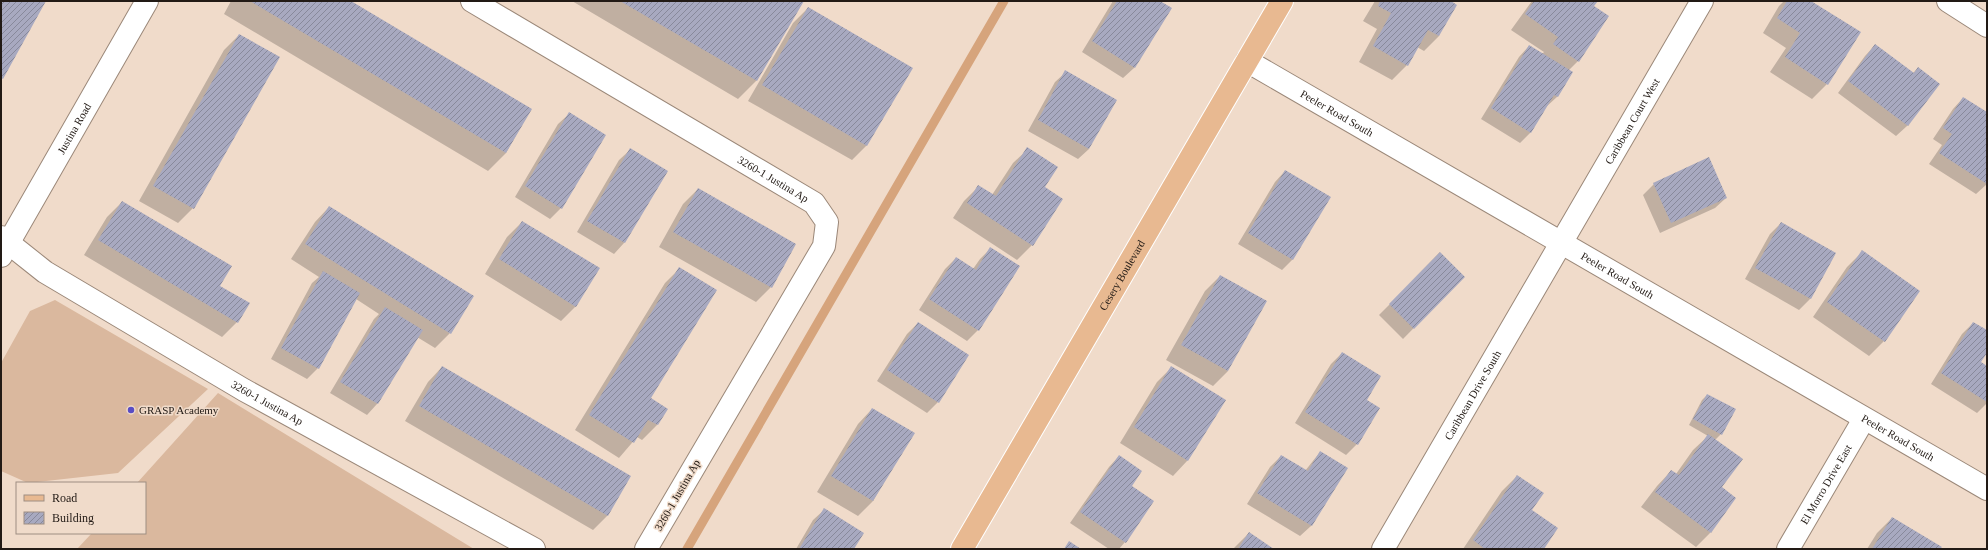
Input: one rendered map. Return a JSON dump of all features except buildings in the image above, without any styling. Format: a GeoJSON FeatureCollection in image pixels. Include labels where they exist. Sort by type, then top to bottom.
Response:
{"type":"FeatureCollection","features":[{"type":"Feature","properties":{"kind":"main road","name":"Cesery Boulevard"},"geometry":{"type":"LineString","coordinates":[[962,549],[1282,1]]}},
{"type":"Feature","properties":{"kind":"street","name":"Justina Road"},"geometry":{"type":"LineString","coordinates":[[4,245],[147,1]]}},
{"type":"Feature","properties":{"kind":"street","name":"3260-1 Justina Ap"},"geometry":{"type":"LineString","coordinates":[[472,1],[814,202],[827,222],[824,246],[646,549]]}},
{"type":"Feature","properties":{"kind":"street","name":"Caribbean Court West"},"geometry":{"type":"LineString","coordinates":[[1562,242],[1702,1]]}},
{"type":"Feature","properties":{"kind":"street"},"geometry":{"type":"LineString","coordinates":[[1948,1],[1987,26]]}},
{"type":"Feature","properties":{"kind":"street","name":"Peeler Road South"},"geometry":{"type":"LineString","coordinates":[[1247,61],[1562,242],[1987,490]]}},
{"type":"Feature","properties":{"kind":"street","name":"Caribbean Drive South"},"geometry":{"type":"LineString","coordinates":[[1383,549],[1562,242]]}},
{"type":"Feature","properties":{"kind":"street","name":"3260-1 Justina Ap"},"geometry":{"type":"LineString","coordinates":[[4,245],[45,272],[244,390],[534,549]]}},
{"type":"Feature","properties":{"kind":"street","name":"El Morro Drive East"},"geometry":{"type":"LineString","coordinates":[[1788,549],[1864,419]]}},
{"type":"Feature","properties":{"kind":"shaded area"},"geometry":{"type":"Polygon","coordinates":[[[55,300],[208,389],[118,473],[26,482],[1,471],[1,363],[30,311],[55,300]]]}},
{"type":"Feature","properties":{"kind":"shaded area"},"geometry":{"type":"Polygon","coordinates":[[[218,393],[474,549],[77,549],[91,534],[146,534],[146,482],[138,482],[218,393]]]}},
{"type":"Feature","properties":{"kind":"waterway"},"geometry":{"type":"LineString","coordinates":[[687,549],[1004,1]]}},
{"type":"Feature","properties":{"kind":"place","name":"GRASP Academy"},"geometry":{"type":"Point","coordinates":[131,410]}}]}
